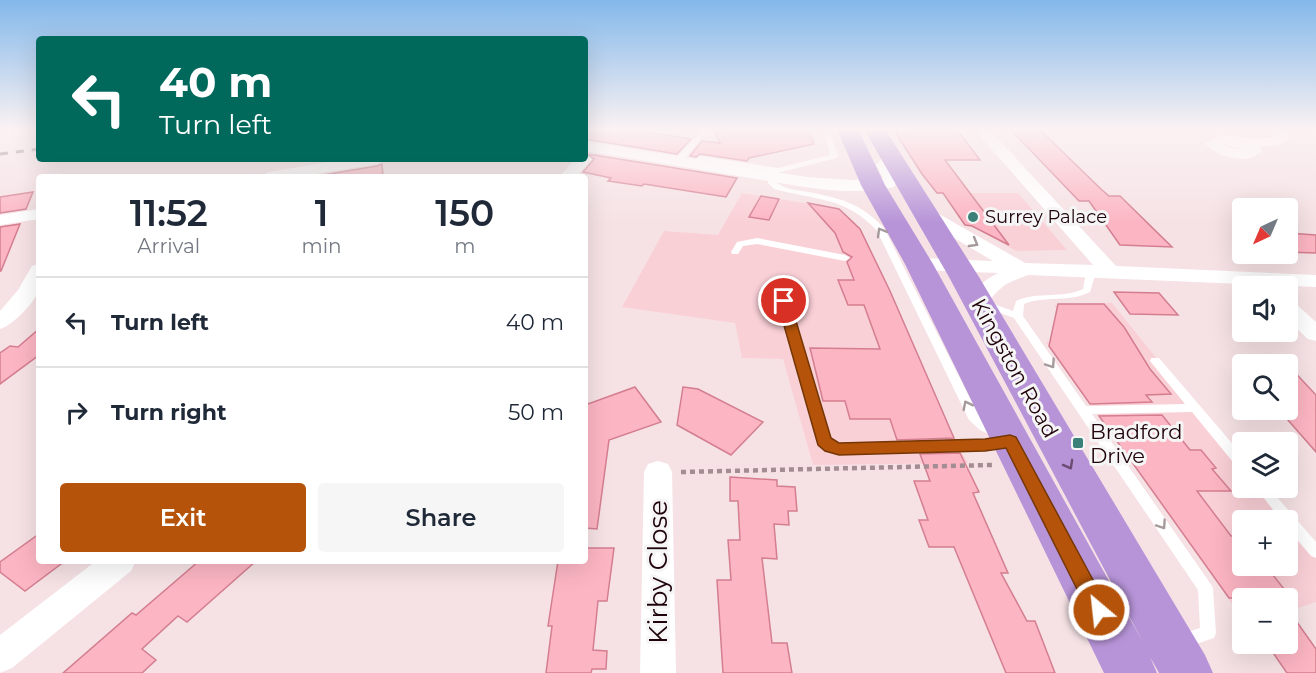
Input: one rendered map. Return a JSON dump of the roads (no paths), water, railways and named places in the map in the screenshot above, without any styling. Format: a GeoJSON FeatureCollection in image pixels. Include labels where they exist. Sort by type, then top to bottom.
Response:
{"type":"FeatureCollection","features":[{"type":"Feature","properties":{"kind":"highway","name":"Kingston Road"},"geometry":{"type":"LineString","coordinates":[[873,160],[926,214],[1179,659]]}},
{"type":"Feature","properties":{"kind":"highway","name":"Kingston Road"},"geometry":{"type":"LineString","coordinates":[[880,160],[882,171],[919,264],[1131,673]]}},
{"type":"Feature","properties":{"kind":"street"},"geometry":{"type":"LineString","coordinates":[[671,160],[772,174],[824,184],[882,171]]}},
{"type":"Feature","properties":{"kind":"street"},"geometry":{"type":"LineString","coordinates":[[1007,160],[1101,272]]}},
{"type":"Feature","properties":{"kind":"street"},"geometry":{"type":"LineString","coordinates":[[286,174],[359,162]]}},
{"type":"Feature","properties":{"kind":"street"},"geometry":{"type":"LineString","coordinates":[[570,174],[580,162]]}},
{"type":"Feature","properties":{"kind":"street"},"geometry":{"type":"LineString","coordinates":[[0,220],[36,214]]}},
{"type":"Feature","properties":{"kind":"street"},"geometry":{"type":"LineString","coordinates":[[926,214],[975,244],[1023,269]]}},
{"type":"Feature","properties":{"kind":"street"},"geometry":{"type":"LineString","coordinates":[[919,264],[1226,277],[1301,283]]}},
{"type":"Feature","properties":{"kind":"street"},"geometry":{"type":"LineString","coordinates":[[976,301],[998,281],[1023,269]]}},
{"type":"Feature","properties":{"kind":"street"},"geometry":{"type":"LineString","coordinates":[[0,322],[17,308],[36,277]]}},
{"type":"Feature","properties":{"kind":"street"},"geometry":{"type":"LineString","coordinates":[[1226,277],[1232,279]]}},
{"type":"Feature","properties":{"kind":"street"},"geometry":{"type":"LineString","coordinates":[[1298,318],[1316,334]]}},
{"type":"Feature","properties":{"kind":"street","name":"Kirby Close"},"geometry":{"type":"LineString","coordinates":[[658,472],[658,673]]}},
{"type":"Feature","properties":{"kind":"street"},"geometry":{"type":"LineString","coordinates":[[0,656],[116,564]]}},
{"type":"Feature","properties":{"kind":"lane"},"geometry":{"type":"LineString","coordinates":[[819,160],[772,174],[772,183],[777,187],[851,204],[873,219],[881,230],[973,417],[1016,453]]}},
{"type":"Feature","properties":{"kind":"lane"},"geometry":{"type":"LineString","coordinates":[[735,252],[740,244],[757,241],[845,258]]}},
{"type":"Feature","properties":{"kind":"lane"},"geometry":{"type":"LineString","coordinates":[[1018,316],[1019,303],[1029,296],[1079,296],[1087,290],[1101,272]]}},
{"type":"Feature","properties":{"kind":"lane"},"geometry":{"type":"LineString","coordinates":[[784,301],[824,441],[831,447],[839,449],[985,445],[1016,453]]}},
{"type":"Feature","properties":{"kind":"lane"},"geometry":{"type":"LineString","coordinates":[[976,301],[1018,316],[1205,588],[1208,633],[1179,659]]}},
{"type":"Feature","properties":{"kind":"lane"},"geometry":{"type":"LineString","coordinates":[[1155,361],[1232,452]]}},
{"type":"Feature","properties":{"kind":"lane"},"geometry":{"type":"LineString","coordinates":[[1083,410],[1195,408]]}},
{"type":"Feature","properties":{"kind":"lane"},"geometry":{"type":"LineString","coordinates":[[1270,498],[1316,552]]}},
{"type":"Feature","properties":{"kind":"place","name":"Surrey Palace"},"geometry":{"type":"Point","coordinates":[973,217]}},
{"type":"Feature","properties":{"kind":"place","name":"Bradford Drive"},"geometry":{"type":"Point","coordinates":[1078,443]}}]}
